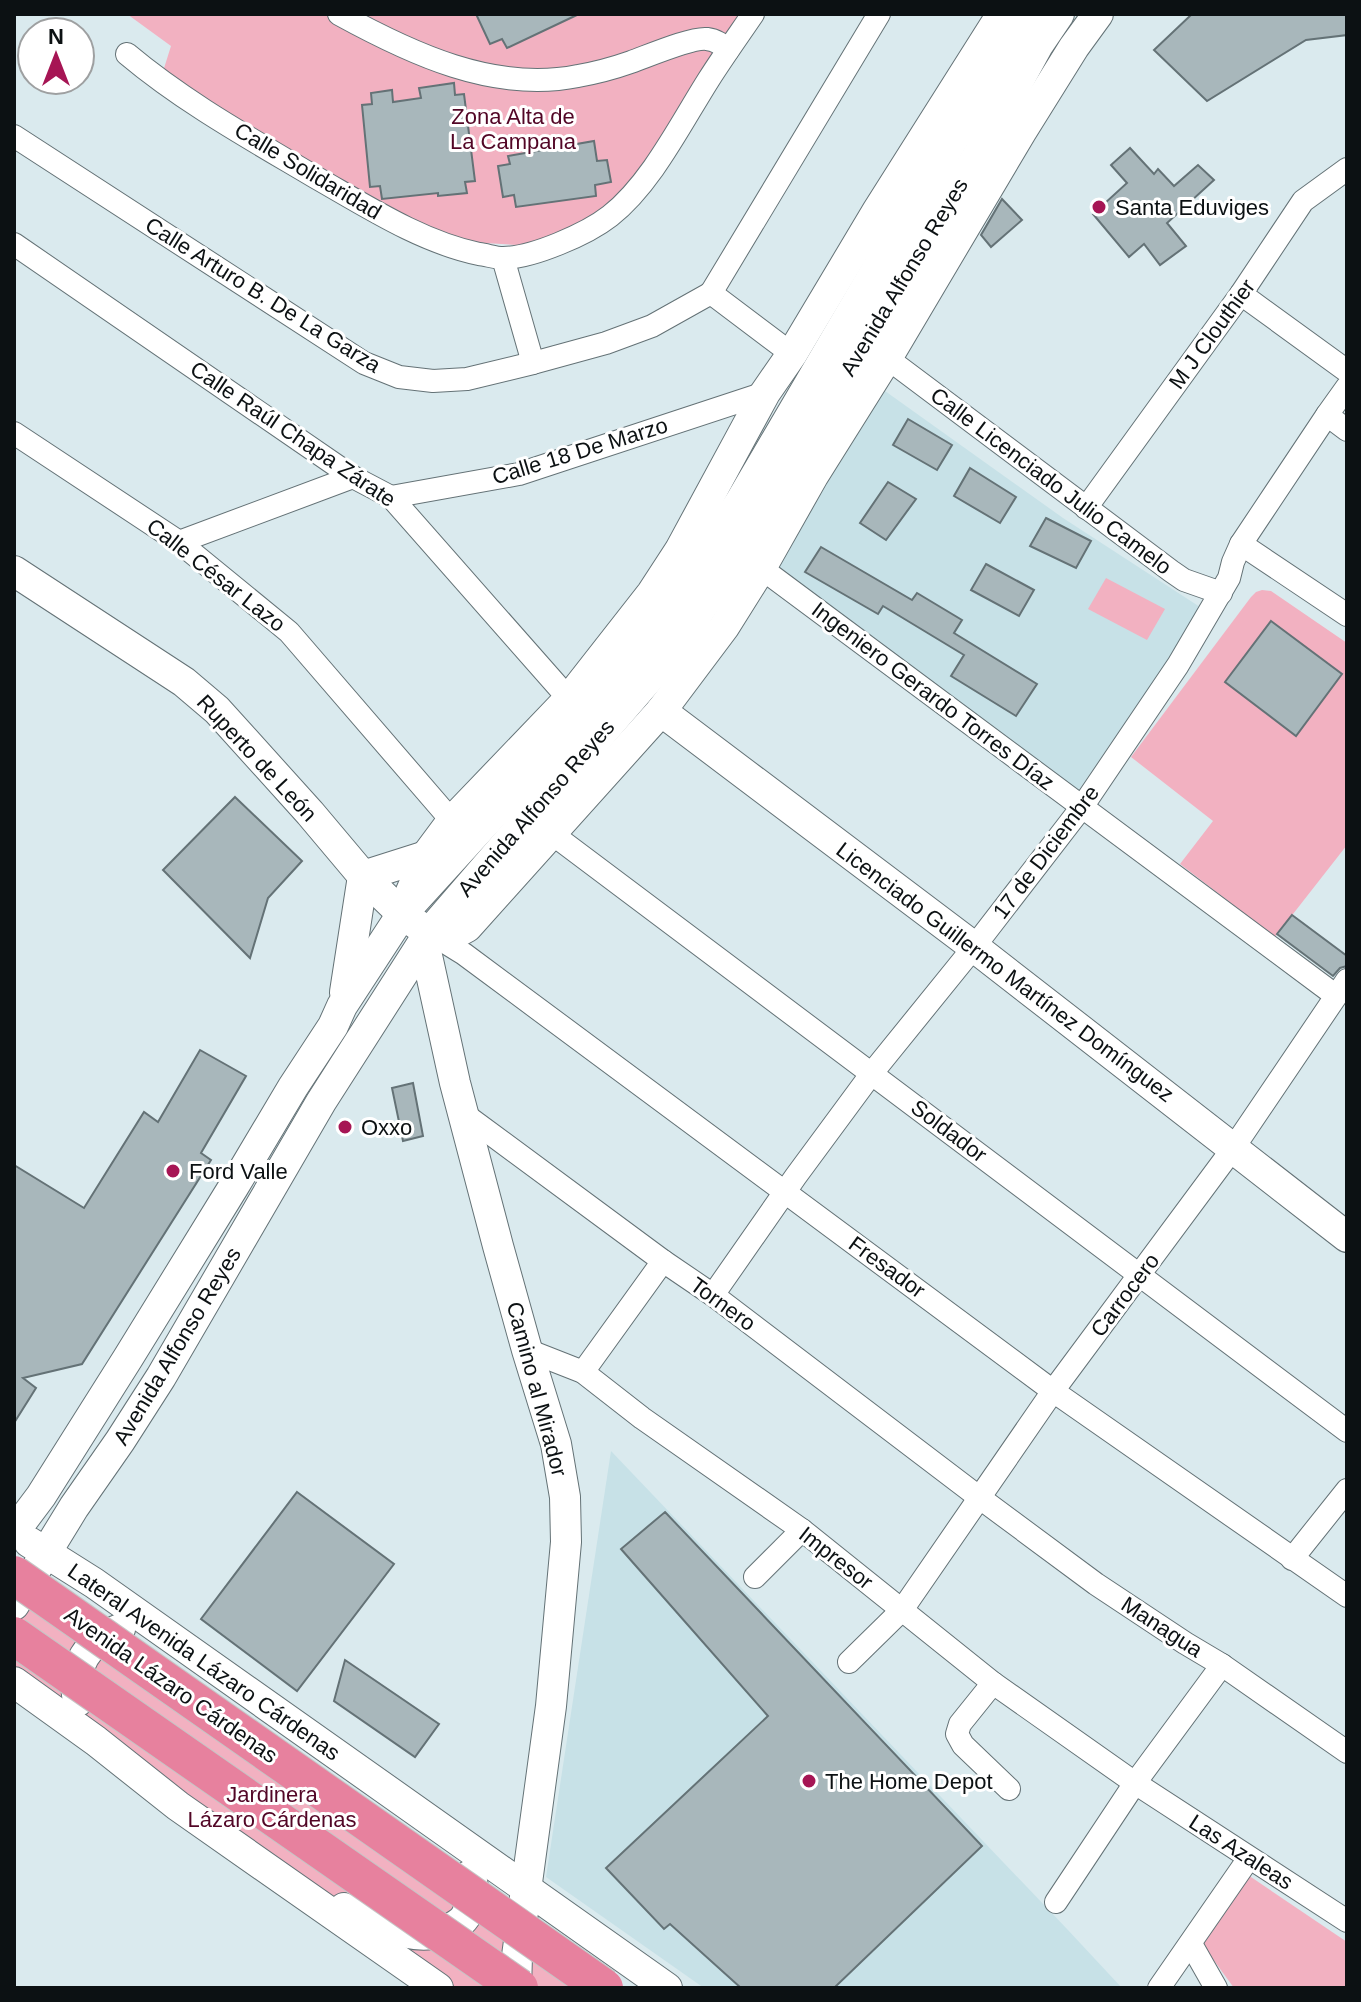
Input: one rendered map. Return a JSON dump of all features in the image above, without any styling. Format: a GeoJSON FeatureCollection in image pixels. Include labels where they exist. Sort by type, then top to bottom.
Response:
{"type":"FeatureCollection","features":[{"type":"Feature","properties":{"kind":"highway","name":"Avenida Lázaro Cárdenas"},"geometry":{"type":"LineString","coordinates":[[14,1575],[604,1988]]}},
{"type":"Feature","properties":{"kind":"highway"},"geometry":{"type":"LineString","coordinates":[[14,1636],[518,1988]]}},
{"type":"Feature","properties":{"kind":"main road"},"geometry":{"type":"LineString","coordinates":[[402,914],[426,856],[452,821],[569,699],[652,593],[680,550],[765,393],[1002,14]]}},
{"type":"Feature","properties":{"kind":"main road","name":"Avenida Alfonso Reyes"},"geometry":{"type":"LineString","coordinates":[[14,1532],[28,1500],[234,1186],[333,1026],[342,1006],[402,914],[655,631],[740,502],[960,128],[1034,14]]}},
{"type":"Feature","properties":{"kind":"main road","name":"Avenida Alfonso Reyes"},"geometry":{"type":"LineString","coordinates":[[14,1605],[74,1507],[161,1377],[321,1102],[426,937],[676,647],[749,534],[982,148],[1038,45],[1059,14]]}},
{"type":"Feature","properties":{"kind":"main road"},"geometry":{"type":"LineString","coordinates":[[426,937],[456,933],[467,927],[661,711],[724,627],[1021,132],[1098,14]]}},
{"type":"Feature","properties":{"kind":"main road"},"geometry":{"type":"LineString","coordinates":[[982,148],[1021,132]]}},
{"type":"Feature","properties":{"kind":"main road"},"geometry":{"type":"LineString","coordinates":[[724,627],[749,534]]}},
{"type":"Feature","properties":{"kind":"main road"},"geometry":{"type":"LineString","coordinates":[[652,593],[716,538]]}},
{"type":"Feature","properties":{"kind":"main road","name":"Ruperto de León"},"geometry":{"type":"LineString","coordinates":[[14,571],[184,682],[217,710],[363,876],[426,937]]}},
{"type":"Feature","properties":{"kind":"main road","name":"Licenciado Guillermo Martínez Domínguez"},"geometry":{"type":"LineString","coordinates":[[661,711],[974,947],[1347,1237]]}},
{"type":"Feature","properties":{"kind":"main road"},"geometry":{"type":"LineString","coordinates":[[342,1006],[363,876],[426,856]]}},
{"type":"Feature","properties":{"kind":"main road","name":"Camino al Mirador"},"geometry":{"type":"LineString","coordinates":[[426,937],[464,1114],[527,1350],[556,1444],[565,1497],[566,1542],[551,1706],[517,1956],[518,1988]]}},
{"type":"Feature","properties":{"kind":"main road"},"geometry":{"type":"LineString","coordinates":[[74,1507],[74,1544],[94,1583]]}},
{"type":"Feature","properties":{"kind":"main road","name":"Lateral Avenida Lázaro Cárdenas"},"geometry":{"type":"LineString","coordinates":[[14,1532],[94,1583],[667,1988]]}},
{"type":"Feature","properties":{"kind":"main road"},"geometry":{"type":"LineString","coordinates":[[96,1741],[77,1696],[76,1682],[85,1654],[105,1635],[120,1629],[154,1625]]}},
{"type":"Feature","properties":{"kind":"main road"},"geometry":{"type":"LineString","coordinates":[[14,1682],[178,1806],[438,1988]]}},
{"type":"Feature","properties":{"kind":"main road"},"geometry":{"type":"LineString","coordinates":[[291,1885],[401,1931],[428,1936],[446,1931],[465,1918],[473,1897],[473,1881],[464,1864],[430,1821]]}},
{"type":"Feature","properties":{"kind":"street"},"geometry":{"type":"LineString","coordinates":[[339,14],[433,59],[496,76],[538,81],[577,76],[626,64],[704,38],[719,42],[728,50]]}},
{"type":"Feature","properties":{"kind":"street","name":"Calle Solidaridad"},"geometry":{"type":"LineString","coordinates":[[127,54],[151,75],[258,143],[386,218],[457,249],[503,258],[539,252],[578,235],[609,217],[631,196],[669,145],[753,14]]}},
{"type":"Feature","properties":{"kind":"street","name":"Calle Arturo B. De La Garza"},"geometry":{"type":"LineString","coordinates":[[14,136],[364,363],[399,377],[433,381],[467,379],[606,343],[652,326],[711,293],[879,14]]}},
{"type":"Feature","properties":{"kind":"street","name":"M J Clouthier"},"geometry":{"type":"LineString","coordinates":[[1086,508],[1241,294],[1303,201],[1347,169]]}},
{"type":"Feature","properties":{"kind":"street","name":"Calle Raúl Chapa Zárate"},"geometry":{"type":"LineString","coordinates":[[14,244],[353,477],[391,497],[569,699]]}},
{"type":"Feature","properties":{"kind":"street"},"geometry":{"type":"LineString","coordinates":[[503,258],[533,363]]}},
{"type":"Feature","properties":{"kind":"street"},"geometry":{"type":"LineString","coordinates":[[711,293],[792,354]]}},
{"type":"Feature","properties":{"kind":"street"},"geometry":{"type":"LineString","coordinates":[[1241,294],[1347,371]]}},
{"type":"Feature","properties":{"kind":"street","name":"Calle Licenciado Julio Camelo"},"geometry":{"type":"LineString","coordinates":[[887,358],[1184,580],[1221,593]]}},
{"type":"Feature","properties":{"kind":"street","name":"17 de Diciembre"},"geometry":{"type":"LineString","coordinates":[[713,1295],[872,1073],[1082,807],[1178,665],[1229,578],[1241,544],[1347,387]]}},
{"type":"Feature","properties":{"kind":"street","name":"Calle 18 De Marzo"},"geometry":{"type":"LineString","coordinates":[[391,497],[519,474],[765,393]]}},
{"type":"Feature","properties":{"kind":"street"},"geometry":{"type":"LineString","coordinates":[[1327,415],[1347,430]]}},
{"type":"Feature","properties":{"kind":"street","name":"Calle César Lazo"},"geometry":{"type":"LineString","coordinates":[[14,433],[179,542],[289,632],[452,821]]}},
{"type":"Feature","properties":{"kind":"street"},"geometry":{"type":"LineString","coordinates":[[179,542],[353,477]]}},
{"type":"Feature","properties":{"kind":"street"},"geometry":{"type":"LineString","coordinates":[[1241,544],[1347,615]]}},
{"type":"Feature","properties":{"kind":"street","name":"Ingeniero Gerardo Torres Díaz"},"geometry":{"type":"LineString","coordinates":[[761,568],[1082,807],[1341,988]]}},
{"type":"Feature","properties":{"kind":"street","name":"Soldador"},"geometry":{"type":"LineString","coordinates":[[551,833],[1347,1431]]}},
{"type":"Feature","properties":{"kind":"street","name":"Fresador"},"geometry":{"type":"LineString","coordinates":[[426,937],[476,963],[1053,1391],[1347,1596]]}},
{"type":"Feature","properties":{"kind":"street","name":"Carrocero"},"geometry":{"type":"LineString","coordinates":[[849,1662],[902,1610],[1053,1391],[1234,1147],[1341,988]]}},
{"type":"Feature","properties":{"kind":"street","name":"Tornero"},"geometry":{"type":"LineString","coordinates":[[464,1114],[713,1295],[980,1498]]}},
{"type":"Feature","properties":{"kind":"street"},"geometry":{"type":"LineString","coordinates":[[583,1372],[663,1261]]}},
{"type":"Feature","properties":{"kind":"street","name":"Impresor"},"geometry":{"type":"LineString","coordinates":[[527,1350],[583,1372],[642,1418],[802,1530],[993,1683],[1135,1783]]}},
{"type":"Feature","properties":{"kind":"street"},"geometry":{"type":"LineString","coordinates":[[1292,1559],[1347,1490]]}},
{"type":"Feature","properties":{"kind":"street","name":"Managua"},"geometry":{"type":"LineString","coordinates":[[980,1498],[1120,1601],[1222,1665],[1347,1752]]}},
{"type":"Feature","properties":{"kind":"street"},"geometry":{"type":"LineString","coordinates":[[755,1577],[802,1530]]}},
{"type":"Feature","properties":{"kind":"street"},"geometry":{"type":"LineString","coordinates":[[1056,1902],[1135,1783],[1222,1665]]}},
{"type":"Feature","properties":{"kind":"street"},"geometry":{"type":"LineString","coordinates":[[993,1683],[960,1724],[957,1734],[963,1745],[1009,1789]]}},
{"type":"Feature","properties":{"kind":"street","name":"Las Azaleas"},"geometry":{"type":"LineString","coordinates":[[1135,1783],[1347,1921]]}},
{"type":"Feature","properties":{"kind":"street"},"geometry":{"type":"LineString","coordinates":[[1159,1988],[1249,1858]]}},
{"type":"Feature","properties":{"kind":"street"},"geometry":{"type":"LineString","coordinates":[[1191,1944],[1216,1988]]}},
{"type":"Feature","properties":{"kind":"shaded area"},"geometry":{"type":"Polygon","coordinates":[[[878,386],[1063,518],[1203,609],[1078,791],[765,572],[878,386]]]}},
{"type":"Feature","properties":{"kind":"shaded area"},"geometry":{"type":"Polygon","coordinates":[[[611,1451],[1122,1988],[704,1988],[546,1877],[611,1451]]]}},
{"type":"Feature","properties":{"kind":"green space","name":"Zona Alta de La Campana"},"geometry":{"type":"Polygon","coordinates":[[[127,14],[739,14],[676,136],[617,213],[535,246],[451,241],[160,81],[171,46],[127,14]]]}},
{"type":"Feature","properties":{"kind":"green space"},"geometry":{"type":"Polygon","coordinates":[[[1106,578],[1165,609],[1147,640],[1088,609],[1106,578]]]}},
{"type":"Feature","properties":{"kind":"green space"},"geometry":{"type":"Polygon","coordinates":[[[1262,590],[1271,591],[1347,643],[1347,845],[1275,937],[1180,864],[1213,821],[1131,757],[1251,597],[1262,590]]]}},
{"type":"Feature","properties":{"kind":"green space","name":"Jardinera Lázaro Cárdenas"},"geometry":{"type":"Polygon","coordinates":[[[14,1562],[617,1988],[442,1988],[14,1679],[14,1562]]]}},
{"type":"Feature","properties":{"kind":"green space"},"geometry":{"type":"Polygon","coordinates":[[[1248,1875],[1347,1942],[1347,1988],[1234,1988],[1199,1940],[1248,1875]]]}},
{"type":"Feature","properties":{"kind":"building"},"geometry":{"type":"Polygon","coordinates":[[[476,14],[579,14],[507,48],[502,39],[490,44],[476,14]]]}},
{"type":"Feature","properties":{"kind":"building"},"geometry":{"type":"Polygon","coordinates":[[[1192,14],[1347,14],[1347,35],[1306,40],[1207,101],[1154,50],[1192,14]]]}},
{"type":"Feature","properties":{"kind":"building"},"geometry":{"type":"Polygon","coordinates":[[[454,83],[455,95],[464,94],[475,181],[465,182],[467,193],[382,199],[380,186],[370,187],[362,105],[372,104],[371,93],[392,90],[393,102],[421,98],[419,88],[454,83]]]}},
{"type":"Feature","properties":{"kind":"building"},"geometry":{"type":"Polygon","coordinates":[[[594,141],[597,161],[607,160],[611,182],[595,185],[596,196],[516,207],[514,195],[503,197],[498,166],[510,164],[508,156],[594,141]]]}},
{"type":"Feature","properties":{"kind":"building"},"geometry":{"type":"Polygon","coordinates":[[[1130,148],[1154,174],[1158,169],[1174,186],[1198,165],[1214,180],[1167,223],[1186,246],[1160,265],[1144,244],[1129,257],[1093,214],[1127,183],[1111,165],[1130,148]]]}},
{"type":"Feature","properties":{"kind":"building"},"geometry":{"type":"Polygon","coordinates":[[[1002,199],[1022,220],[991,247],[981,235],[1002,199]]]}},
{"type":"Feature","properties":{"kind":"building"},"geometry":{"type":"Polygon","coordinates":[[[908,419],[952,445],[937,470],[893,445],[908,419]]]}},
{"type":"Feature","properties":{"kind":"building"},"geometry":{"type":"Polygon","coordinates":[[[970,468],[1016,497],[1000,523],[954,496],[970,468]]]}},
{"type":"Feature","properties":{"kind":"building"},"geometry":{"type":"Polygon","coordinates":[[[888,482],[916,499],[886,540],[860,523],[888,482]]]}},
{"type":"Feature","properties":{"kind":"building"},"geometry":{"type":"Polygon","coordinates":[[[1046,518],[1091,541],[1076,568],[1030,546],[1046,518]]]}},
{"type":"Feature","properties":{"kind":"building"},"geometry":{"type":"Polygon","coordinates":[[[821,547],[912,600],[917,593],[962,620],[954,633],[1037,684],[1016,716],[951,676],[964,655],[883,606],[878,614],[805,572],[821,547]]]}},
{"type":"Feature","properties":{"kind":"building"},"geometry":{"type":"Polygon","coordinates":[[[986,564],[1034,590],[1019,616],[971,590],[986,564]]]}},
{"type":"Feature","properties":{"kind":"building"},"geometry":{"type":"Polygon","coordinates":[[[1271,621],[1342,674],[1296,736],[1225,682],[1271,621]]]}},
{"type":"Feature","properties":{"kind":"building"},"geometry":{"type":"Polygon","coordinates":[[[235,797],[302,861],[268,898],[250,958],[163,870],[235,797]]]}},
{"type":"Feature","properties":{"kind":"building"},"geometry":{"type":"Polygon","coordinates":[[[1292,915],[1347,956],[1347,966],[1340,968],[1333,976],[1277,934],[1292,915]]]}},
{"type":"Feature","properties":{"kind":"building"},"geometry":{"type":"Polygon","coordinates":[[[200,1050],[246,1076],[201,1153],[211,1160],[82,1364],[23,1378],[36,1388],[14,1423],[14,1165],[84,1208],[144,1112],[158,1122],[200,1050]]]}},
{"type":"Feature","properties":{"kind":"building"},"geometry":{"type":"Polygon","coordinates":[[[413,1083],[423,1136],[403,1141],[392,1088],[413,1083]]]}},
{"type":"Feature","properties":{"kind":"building"},"geometry":{"type":"Polygon","coordinates":[[[297,1492],[394,1564],[297,1691],[201,1619],[297,1492]]]}},
{"type":"Feature","properties":{"kind":"building","name":"The Home Depot"},"geometry":{"type":"Polygon","coordinates":[[[665,1512],[982,1846],[834,1988],[741,1988],[670,1924],[664,1929],[606,1868],[768,1716],[621,1549],[665,1512]]]}},
{"type":"Feature","properties":{"kind":"building"},"geometry":{"type":"Polygon","coordinates":[[[345,1660],[439,1724],[415,1757],[334,1701],[345,1660]]]}},
{"type":"Feature","properties":{"kind":"place","name":"Santa Eduviges"},"geometry":{"type":"Point","coordinates":[1099,207]}},
{"type":"Feature","properties":{"kind":"place","name":"Oxxo"},"geometry":{"type":"Point","coordinates":[345,1127]}},
{"type":"Feature","properties":{"kind":"place","name":"Ford Valle"},"geometry":{"type":"Point","coordinates":[173,1171]}},
{"type":"Feature","properties":{"kind":"place","name":"The Home Depot"},"geometry":{"type":"Point","coordinates":[809,1781]}}]}
